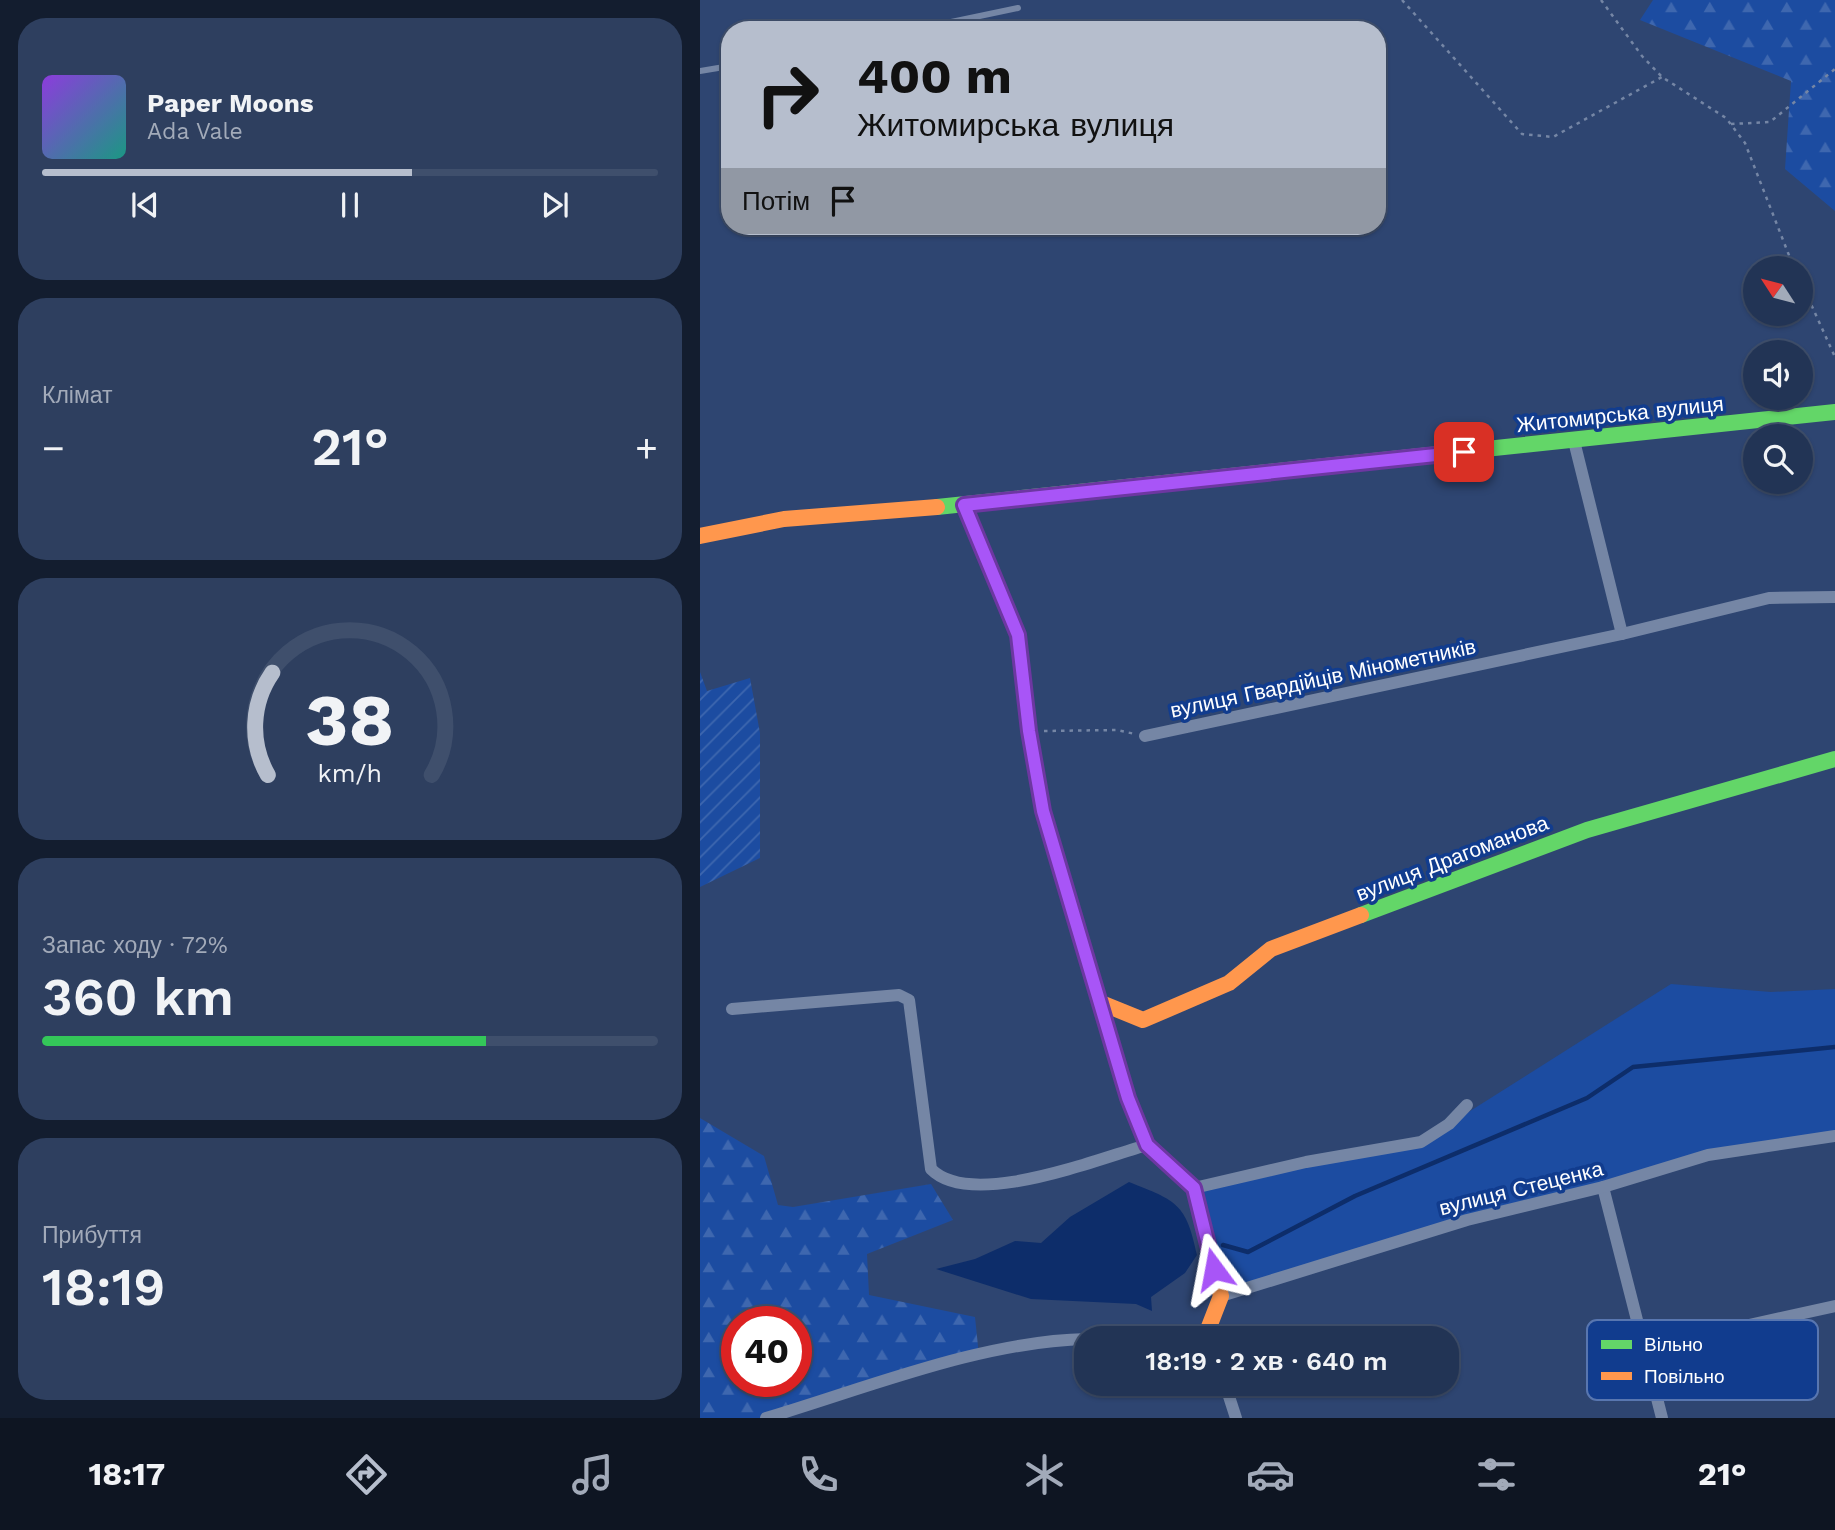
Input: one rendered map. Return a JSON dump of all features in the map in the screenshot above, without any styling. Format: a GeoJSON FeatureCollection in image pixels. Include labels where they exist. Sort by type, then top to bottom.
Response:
{"type":"FeatureCollection","features":[{"type":"Feature","properties":{"kind":"street","name":"Житомирська вулиця"},"geometry":{"type":"LineString","coordinates":[[700,536],[784,519],[964,505],[1835,412]]}},
{"type":"Feature","properties":{"kind":"street"},"geometry":{"type":"LineString","coordinates":[[1574,441],[1622,634]]}},
{"type":"Feature","properties":{"kind":"street"},"geometry":{"type":"LineString","coordinates":[[964,505],[1018,635],[1029,731],[1043,811],[1128,1098],[1147,1145],[1194,1188],[1221,1296],[1211,1326]]}},
{"type":"Feature","properties":{"kind":"street","name":"вулиця Гвардійців Мінометників"},"geometry":{"type":"LineString","coordinates":[[1145,736],[1622,634],[1769,598],[1835,597]]}},
{"type":"Feature","properties":{"kind":"street","name":"вулиця Драгоманова"},"geometry":{"type":"LineString","coordinates":[[1101,1003],[1143,1020],[1230,983],[1271,949],[1574,834],[1835,759]]}},
{"type":"Feature","properties":{"kind":"street"},"geometry":{"type":"LineString","coordinates":[[732,1009],[899,995],[909,1000],[931,1169],[942,1180],[978,1187],[1009,1184],[1147,1145]]}},
{"type":"Feature","properties":{"kind":"street"},"geometry":{"type":"LineString","coordinates":[[1194,1188],[1306,1162],[1421,1142],[1449,1124],[1467,1105]]}},
{"type":"Feature","properties":{"kind":"street","name":"вулиця Стеценка"},"geometry":{"type":"LineString","coordinates":[[1221,1296],[1467,1220],[1603,1188],[1708,1155],[1835,1136]]}},
{"type":"Feature","properties":{"kind":"street"},"geometry":{"type":"LineString","coordinates":[[1603,1188],[1638,1320]]}},
{"type":"Feature","properties":{"kind":"street"},"geometry":{"type":"LineString","coordinates":[[1772,1320],[1835,1306]]}},
{"type":"Feature","properties":{"kind":"street"},"geometry":{"type":"LineString","coordinates":[[766,1418],[905,1374],[990,1353],[1074,1339]]}},
{"type":"Feature","properties":{"kind":"street"},"geometry":{"type":"LineString","coordinates":[[1229,1396],[1236,1418]]}},
{"type":"Feature","properties":{"kind":"street"},"geometry":{"type":"LineString","coordinates":[[1658,1400],[1662,1418]]}},
{"type":"Feature","properties":{"kind":"lane"},"geometry":{"type":"LineString","coordinates":[[956,21],[1018,8]]}},
{"type":"Feature","properties":{"kind":"lane"},"geometry":{"type":"LineString","coordinates":[[700,71],[721,68]]}},
{"type":"Feature","properties":{"kind":"path"},"geometry":{"type":"LineString","coordinates":[[1402,0],[1522,134],[1553,137],[1662,77]]}},
{"type":"Feature","properties":{"kind":"path"},"geometry":{"type":"LineString","coordinates":[[1601,0],[1642,56],[1662,77],[1726,118],[1745,143],[1789,256]]}},
{"type":"Feature","properties":{"kind":"path"},"geometry":{"type":"LineString","coordinates":[[1731,124],[1770,122],[1835,69]]}},
{"type":"Feature","properties":{"kind":"path"},"geometry":{"type":"LineString","coordinates":[[1813,308],[1835,357]]}},
{"type":"Feature","properties":{"kind":"path","name":"вулиця Гвардійців Мінометників"},"geometry":{"type":"LineString","coordinates":[[1029,731],[1117,730],[1145,736]]}},
{"type":"Feature","properties":{"kind":"green space"},"geometry":{"type":"Polygon","coordinates":[[[1653,0],[1835,0],[1835,211],[1785,169],[1791,81],[1640,20],[1653,0]]]}},
{"type":"Feature","properties":{"kind":"green space"},"geometry":{"type":"Polygon","coordinates":[[[700,672],[707,691],[750,678],[760,733],[760,858],[700,887],[700,672]]]}},
{"type":"Feature","properties":{"kind":"green space"},"geometry":{"type":"Polygon","coordinates":[[[1671,984],[1771,992],[1835,989],[1835,1136],[1708,1155],[1221,1296],[1194,1188],[1421,1142],[1671,984]]]}},
{"type":"Feature","properties":{"kind":"green space"},"geometry":{"type":"Polygon","coordinates":[[[700,1118],[764,1156],[778,1205],[793,1207],[931,1184],[953,1220],[867,1254],[869,1295],[975,1317],[979,1356],[766,1418],[700,1418],[700,1118]]]}},
{"type":"Feature","properties":{"kind":"shaded area"},"geometry":{"type":"Polygon","coordinates":[[[1129,1182],[1158,1194],[1177,1206],[1188,1224],[1197,1255],[1185,1273],[1151,1297],[1152,1311],[1136,1304],[1031,1299],[936,1269],[975,1259],[1015,1241],[1041,1243],[1070,1217],[1129,1182]]]}},
{"type":"Feature","properties":{"kind":"waterway"},"geometry":{"type":"LineString","coordinates":[[1223,1245],[1248,1252],[1355,1196],[1587,1098],[1633,1067],[1835,1047]]}},
{"type":"Feature","properties":{"kind":"traffic: fast"},"geometry":{"type":"LineString","coordinates":[[937,507],[1835,412]]}},
{"type":"Feature","properties":{"kind":"traffic: fast"},"geometry":{"type":"LineString","coordinates":[[964,505],[1018,635],[1029,731],[1043,811],[1128,1098],[1147,1145],[1177,1172]]}},
{"type":"Feature","properties":{"kind":"traffic: fast"},"geometry":{"type":"LineString","coordinates":[[1361,915],[1587,830],[1835,759]]}},
{"type":"Feature","properties":{"kind":"traffic: slow"},"geometry":{"type":"LineString","coordinates":[[700,536],[784,519],[937,507]]}},
{"type":"Feature","properties":{"kind":"traffic: slow"},"geometry":{"type":"LineString","coordinates":[[1101,1003],[1143,1020],[1229,983],[1271,949],[1361,915]]}},
{"type":"Feature","properties":{"kind":"traffic: slow"},"geometry":{"type":"LineString","coordinates":[[1177,1172],[1194,1188],[1221,1296],[1209,1326]]}},
{"type":"Feature","properties":{"kind":"route"},"geometry":{"type":"LineString","coordinates":[[1214,1269],[1194,1188],[1147,1145],[1128,1098],[1043,811],[1029,731],[1018,635],[964,505],[1464,452]]}}]}
